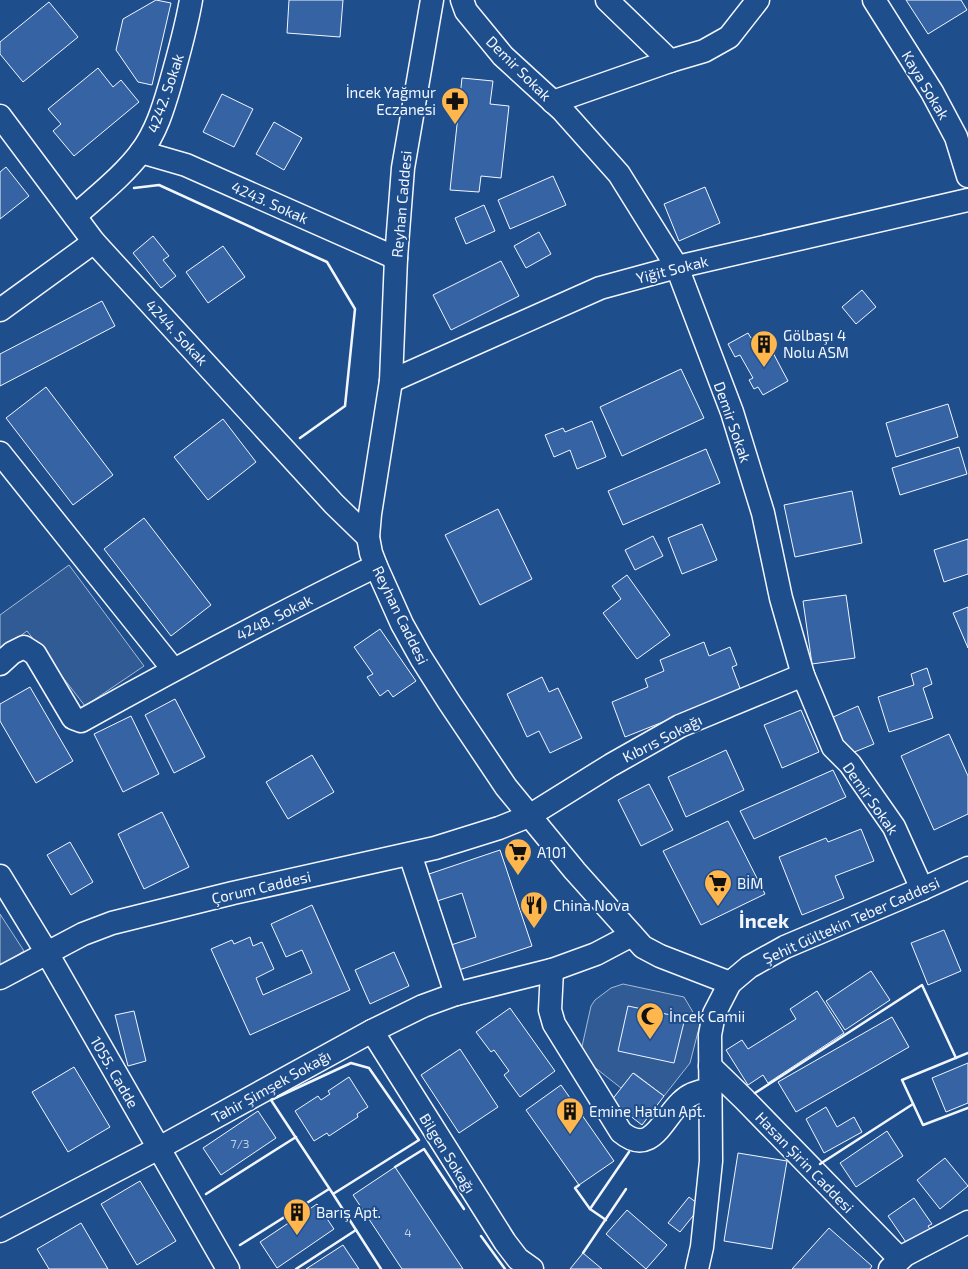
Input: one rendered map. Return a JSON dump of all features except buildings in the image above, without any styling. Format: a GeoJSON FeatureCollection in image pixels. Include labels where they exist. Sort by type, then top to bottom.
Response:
{"type":"FeatureCollection","features":[{"type":"Feature","properties":{"kind":"street","name":"4242. Sokak"},"geometry":{"type":"LineString","coordinates":[[75,216],[126,169],[141,152],[160,117],[187,24],[190,0]]}},
{"type":"Feature","properties":{"kind":"street","name":"Reyhan Caddesi"},"geometry":{"type":"LineString","coordinates":[[432,0],[408,136],[400,203],[391,381],[368,537],[376,566],[402,624],[421,658],[506,787],[575,872],[643,947],[660,956],[730,983]]}},
{"type":"Feature","properties":{"kind":"street","name":"Demir Sokak"},"geometry":{"type":"LineString","coordinates":[[462,0],[466,11],[503,56],[553,102],[619,174],[677,268],[732,412],[763,513],[780,598],[803,675],[833,747],[850,764],[894,827],[922,889]]}},
{"type":"Feature","properties":{"kind":"street"},"geometry":{"type":"LineString","coordinates":[[607,0],[670,61]]}},
{"type":"Feature","properties":{"kind":"street"},"geometry":{"type":"LineString","coordinates":[[553,102],[704,51],[729,37],[758,0]]}},
{"type":"Feature","properties":{"kind":"street","name":"Kaya Sokak"},"geometry":{"type":"LineString","coordinates":[[874,0],[932,92],[956,137],[968,176]]}},
{"type":"Feature","properties":{"kind":"street","name":"4244. Sokak"},"geometry":{"type":"LineString","coordinates":[[0,116],[94,242],[334,504],[368,537]]}},
{"type":"Feature","properties":{"kind":"street","name":"4243. Sokak"},"geometry":{"type":"LineString","coordinates":[[141,152],[186,165],[396,258]]}},
{"type":"Feature","properties":{"kind":"street","name":"Yiğit Sokak"},"geometry":{"type":"LineString","coordinates":[[391,381],[600,288],[677,268],[968,200]]}},
{"type":"Feature","properties":{"kind":"street"},"geometry":{"type":"LineString","coordinates":[[0,310],[94,242]]}},
{"type":"Feature","properties":{"kind":"street"},"geometry":{"type":"LineString","coordinates":[[0,453],[173,670]]}},
{"type":"Feature","properties":{"kind":"street","name":"4248. Sokak"},"geometry":{"type":"LineString","coordinates":[[0,664],[12,653],[24,647],[35,654],[73,718],[81,721],[173,670],[376,566]]}},
{"type":"Feature","properties":{"kind":"street","name":"Kıbrıs Sokağı"},"geometry":{"type":"LineString","coordinates":[[529,816],[658,737],[803,675]]}},
{"type":"Feature","properties":{"kind":"street","name":"Çorum Caddesi"},"geometry":{"type":"LineString","coordinates":[[0,978],[83,934],[112,923],[232,893],[410,854],[471,838],[529,816]]}},
{"type":"Feature","properties":{"kind":"street"},"geometry":{"type":"LineString","coordinates":[[410,854],[456,994]]}},
{"type":"Feature","properties":{"kind":"street","name":"Şehit Gültekin Teber Caddesi"},"geometry":{"type":"LineString","coordinates":[[698,1269],[711,1161],[710,1036],[714,1014],[730,983],[749,967],[785,947],[968,868]]}},
{"type":"Feature","properties":{"kind":"street","name":"1055. Cadde"},"geometry":{"type":"LineString","coordinates":[[0,876],[47,952],[228,1269]]}},
{"type":"Feature","properties":{"kind":"street","name":"Tahir Şimşek Sokağı"},"geometry":{"type":"LineString","coordinates":[[0,1231],[159,1148],[372,1031],[423,1006],[456,994],[552,970],[596,954],[632,935]]}},
{"type":"Feature","properties":{"kind":"street"},"geometry":{"type":"LineString","coordinates":[[552,970],[550,1010],[554,1024],[621,1132],[628,1138],[635,1141],[647,1139],[653,1135],[681,1102],[699,1091],[709,1090]]}},
{"type":"Feature","properties":{"kind":"street","name":"Bilgen Sokağı"},"geometry":{"type":"LineString","coordinates":[[372,1031],[505,1242],[518,1259],[532,1269]]}},
{"type":"Feature","properties":{"kind":"street","name":"Hasan Şirin Caddesi"},"geometry":{"type":"LineString","coordinates":[[710,1066],[744,1099],[895,1264]]}},
{"type":"Feature","properties":{"kind":"street"},"geometry":{"type":"LineString","coordinates":[[895,1264],[914,1250],[968,1222]]}},
{"type":"Feature","properties":{"kind":"shaded area"},"geometry":{"type":"Polygon","coordinates":[[[69,565],[144,666],[85,706],[27,631],[0,651],[0,615],[69,565]]]}},
{"type":"Feature","properties":{"kind":"shaded area"},"geometry":{"type":"Polygon","coordinates":[[[0,914],[24,951],[0,966],[0,914]]]}},
{"type":"Feature","properties":{"kind":"shaded area"},"geometry":{"type":"Polygon","coordinates":[[[623,984],[684,997],[700,1024],[690,1063],[664,1096],[634,1073],[621,1088],[584,1059],[581,1051],[591,1006],[595,1000],[611,988],[623,984]]]}},
{"type":"Feature","properties":{"kind":"wall"},"geometry":{"type":"LineString","coordinates":[[134,188],[159,185],[327,262],[355,309],[345,406],[300,438]]}},
{"type":"Feature","properties":{"kind":"wall"},"geometry":{"type":"LineString","coordinates":[[755,1093],[922,985],[956,1058]]}},
{"type":"Feature","properties":{"kind":"wall"},"geometry":{"type":"LineString","coordinates":[[968,1053],[902,1080],[923,1125],[968,1108]]}},
{"type":"Feature","properties":{"kind":"wall"},"geometry":{"type":"LineString","coordinates":[[333,1194],[271,1100],[351,1063],[369,1068],[419,1140],[333,1194],[381,1269]]}},
{"type":"Feature","properties":{"kind":"wall"},"geometry":{"type":"LineString","coordinates":[[820,1164],[913,1104]]}},
{"type":"Feature","properties":{"kind":"wall"},"geometry":{"type":"LineString","coordinates":[[206,1194],[296,1137]]}},
{"type":"Feature","properties":{"kind":"wall"},"geometry":{"type":"LineString","coordinates":[[395,1167],[424,1149],[464,1209]]}},
{"type":"Feature","properties":{"kind":"wall"},"geometry":{"type":"LineString","coordinates":[[579,1185],[575,1188],[590,1209],[629,1152]]}},
{"type":"Feature","properties":{"kind":"wall"},"geometry":{"type":"LineString","coordinates":[[240,1245],[329,1189]]}},
{"type":"Feature","properties":{"kind":"wall"},"geometry":{"type":"LineString","coordinates":[[583,1253],[626,1189]]}},
{"type":"Feature","properties":{"kind":"wall"},"geometry":{"type":"LineString","coordinates":[[590,1209],[606,1220]]}},
{"type":"Feature","properties":{"kind":"wall"},"geometry":{"type":"LineString","coordinates":[[296,1269],[356,1230]]}},
{"type":"Feature","properties":{"kind":"wall"},"geometry":{"type":"LineString","coordinates":[[481,1236],[505,1269]]}},
{"type":"Feature","properties":{"kind":"place","name":"İncek Yağmur Eczanesi"},"geometry":{"type":"Point","coordinates":[455,125]}},
{"type":"Feature","properties":{"kind":"place","name":"Gölbaşı 4 Nolu ASM"},"geometry":{"type":"Point","coordinates":[764,368]}},
{"type":"Feature","properties":{"kind":"place","name":"A101"},"geometry":{"type":"Point","coordinates":[518,876]}},
{"type":"Feature","properties":{"kind":"place","name":"BİM"},"geometry":{"type":"Point","coordinates":[718,907]}},
{"type":"Feature","properties":{"kind":"place","name":"China Nova"},"geometry":{"type":"Point","coordinates":[534,929]}},
{"type":"Feature","properties":{"kind":"place","name":"İncek Camii"},"geometry":{"type":"Point","coordinates":[650,1040]}},
{"type":"Feature","properties":{"kind":"place","name":"Emine Hatun Apt."},"geometry":{"type":"Point","coordinates":[570,1135]}},
{"type":"Feature","properties":{"kind":"place","name":"Barış Apt."},"geometry":{"type":"Point","coordinates":[297,1236]}},
{"type":"Feature","properties":{"kind":"district","name":"İncek"},"geometry":{"type":"Point","coordinates":[764,920]}}]}
